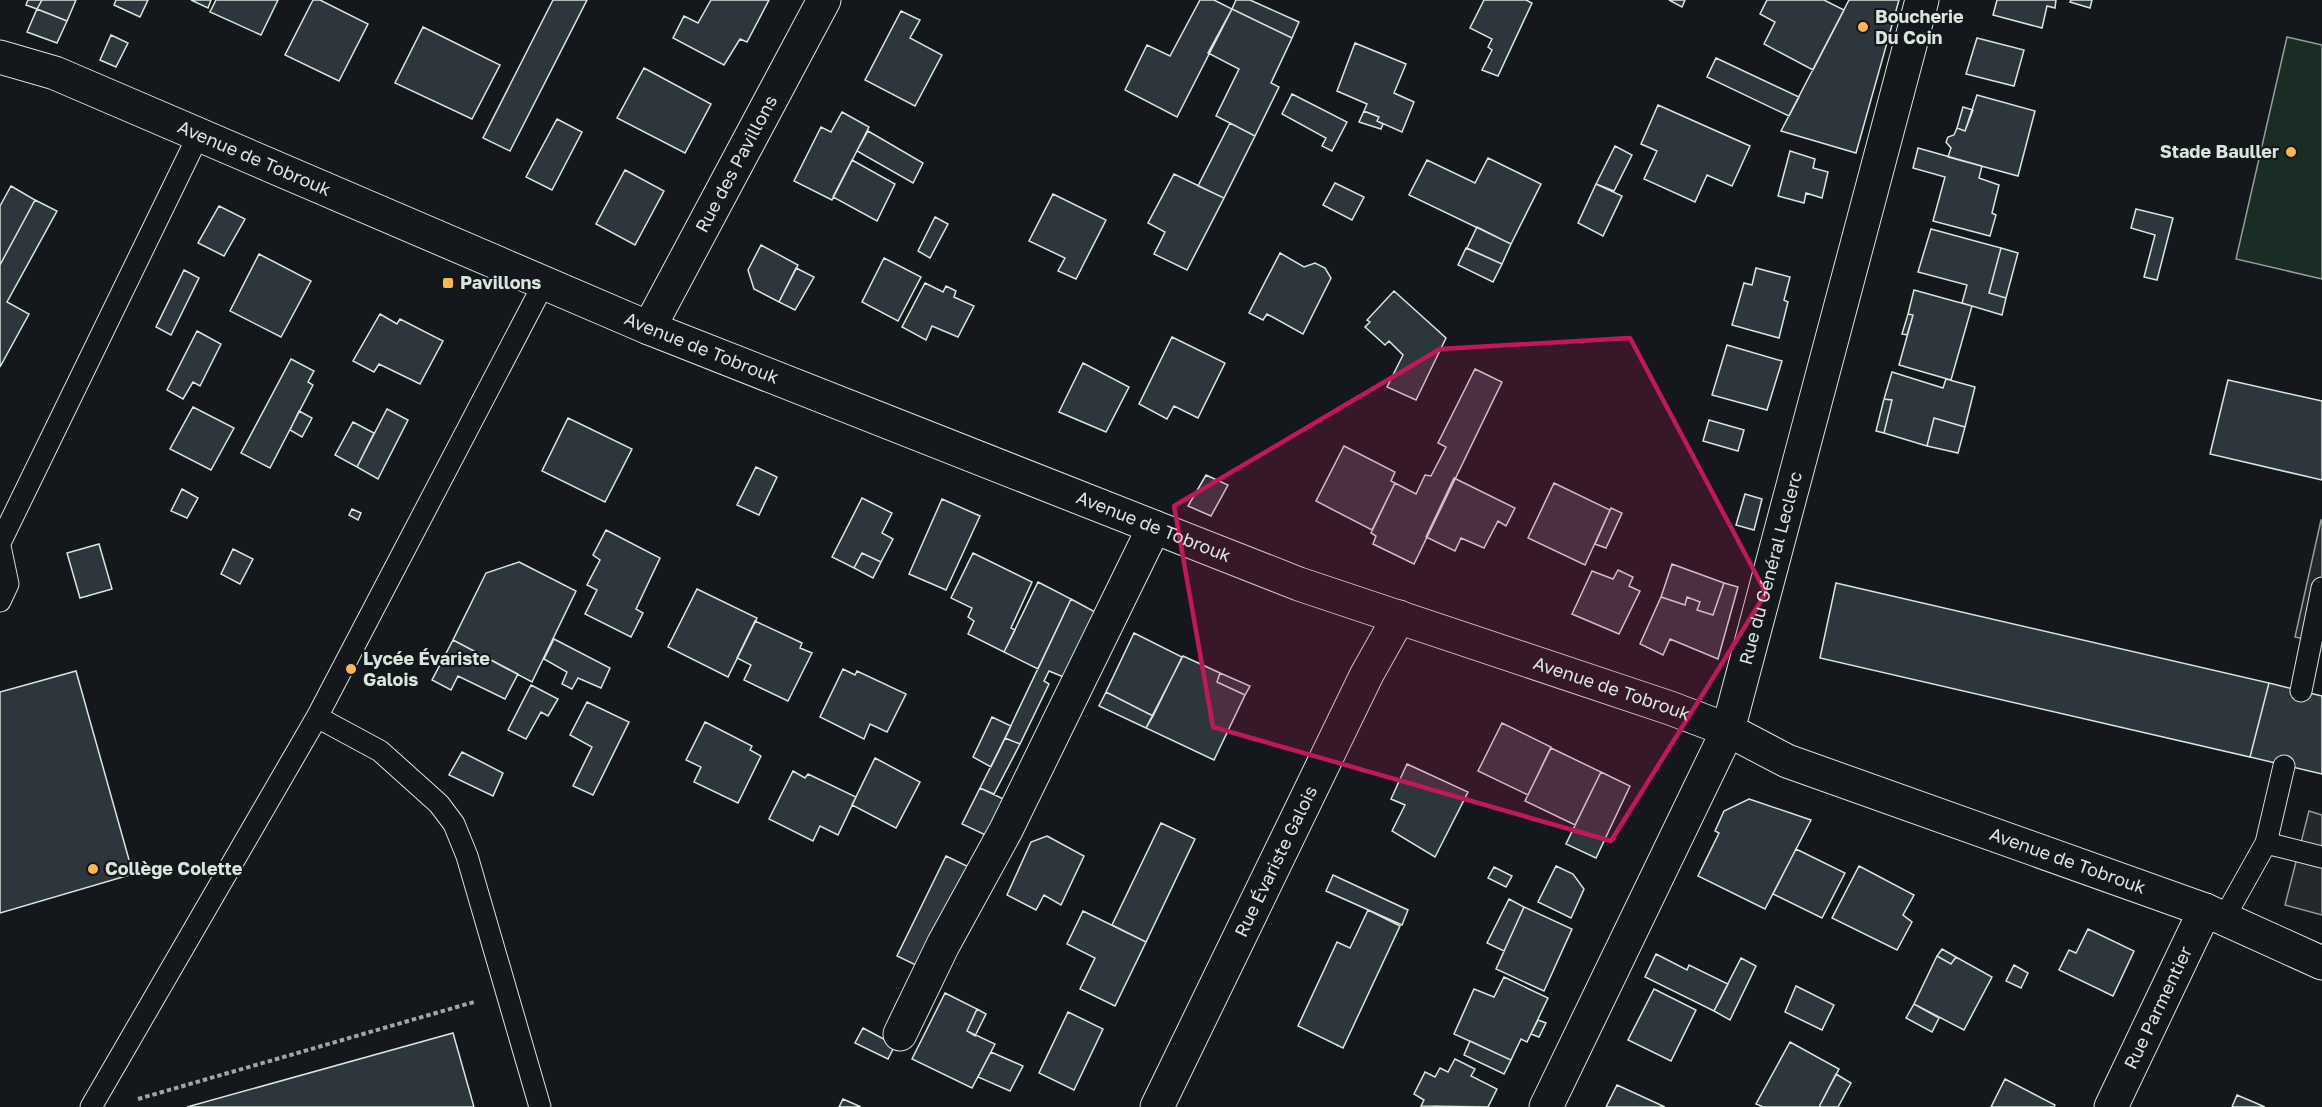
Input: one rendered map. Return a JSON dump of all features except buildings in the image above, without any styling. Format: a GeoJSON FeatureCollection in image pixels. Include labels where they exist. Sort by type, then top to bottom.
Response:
{"type":"FeatureCollection","features":[{"type":"Feature","properties":{"kind":"street","name":"Rue des Pavillons"},"geometry":{"type":"LineString","coordinates":[[649,328],[824,0]]}},
{"type":"Feature","properties":{"kind":"street","name":"Rue du Général Leclerc"},"geometry":{"type":"LineString","coordinates":[[1546,1107],[1728,730],[1922,0]]}},
{"type":"Feature","properties":{"kind":"street","name":"Avenue de Tobrouk"},"geometry":{"type":"LineString","coordinates":[[0,57],[55,73],[649,328],[1299,584],[1728,730],[1787,761],[2215,914],[2322,963]]}},
{"type":"Feature","properties":{"kind":"street"},"geometry":{"type":"LineString","coordinates":[[900,1034],[943,945],[1006,830],[1154,527]]}},
{"type":"Feature","properties":{"kind":"street","name":"Rue Évariste Galois"},"geometry":{"type":"LineString","coordinates":[[1157,1107],[1367,674],[1399,617]]}},
{"type":"Feature","properties":{"kind":"street","name":"Rue Parmentier"},"geometry":{"type":"LineString","coordinates":[[2111,1107],[2215,914]]}},
{"type":"Feature","properties":{"kind":"lane"},"geometry":{"type":"LineString","coordinates":[[0,602],[8,584],[0,544],[200,134]]}},
{"type":"Feature","properties":{"kind":"lane"},"geometry":{"type":"LineString","coordinates":[[91,1107],[317,717],[544,283]]}},
{"type":"Feature","properties":{"kind":"lane"},"geometry":{"type":"LineString","coordinates":[[2301,691],[2322,588]]}},
{"type":"Feature","properties":{"kind":"lane"},"geometry":{"type":"LineString","coordinates":[[317,717],[380,751],[439,804],[454,824],[467,855],[540,1107]]}},
{"type":"Feature","properties":{"kind":"lane"},"geometry":{"type":"LineString","coordinates":[[2215,914],[2266,843],[2284,766]]}},
{"type":"Feature","properties":{"kind":"lane"},"geometry":{"type":"LineString","coordinates":[[2266,843],[2322,857]]}},
{"type":"Feature","properties":{"kind":"path"},"geometry":{"type":"LineString","coordinates":[[134,1100],[506,992]]}},
{"type":"Feature","properties":{"kind":"highlighted area"},"geometry":{"type":"Polygon","coordinates":[[[1630,338],[1766,593],[1611,841],[1213,727],[1174,506],[1440,349],[1630,338]]]}},
{"type":"Feature","properties":{"kind":"green space","name":"Stade Bauller"},"geometry":{"type":"Polygon","coordinates":[[[2287,37],[2322,45],[2322,279],[2236,259],[2287,37]]]}},
{"type":"Feature","properties":{"kind":"shaded area"},"geometry":{"type":"Polygon","coordinates":[[[2322,521],[2322,643],[2295,637],[2322,521]]]}},
{"type":"Feature","properties":{"kind":"shaded area"},"geometry":{"type":"Polygon","coordinates":[[[2309,811],[2322,815],[2322,915],[2285,905],[2309,811]]]}},
{"type":"Feature","properties":{"kind":"place","name":"Boucherie Du Coin"},"geometry":{"type":"Point","coordinates":[1863,27]}},
{"type":"Feature","properties":{"kind":"place","name":"Stade Bauller"},"geometry":{"type":"Point","coordinates":[2291,152]}},
{"type":"Feature","properties":{"kind":"place","name":"Pavillons"},"geometry":{"type":"Point","coordinates":[448,283]}},
{"type":"Feature","properties":{"kind":"place","name":"Lycée Évariste Galois"},"geometry":{"type":"Point","coordinates":[351,669]}},
{"type":"Feature","properties":{"kind":"place","name":"Collège Colette"},"geometry":{"type":"Point","coordinates":[93,869]}}]}
